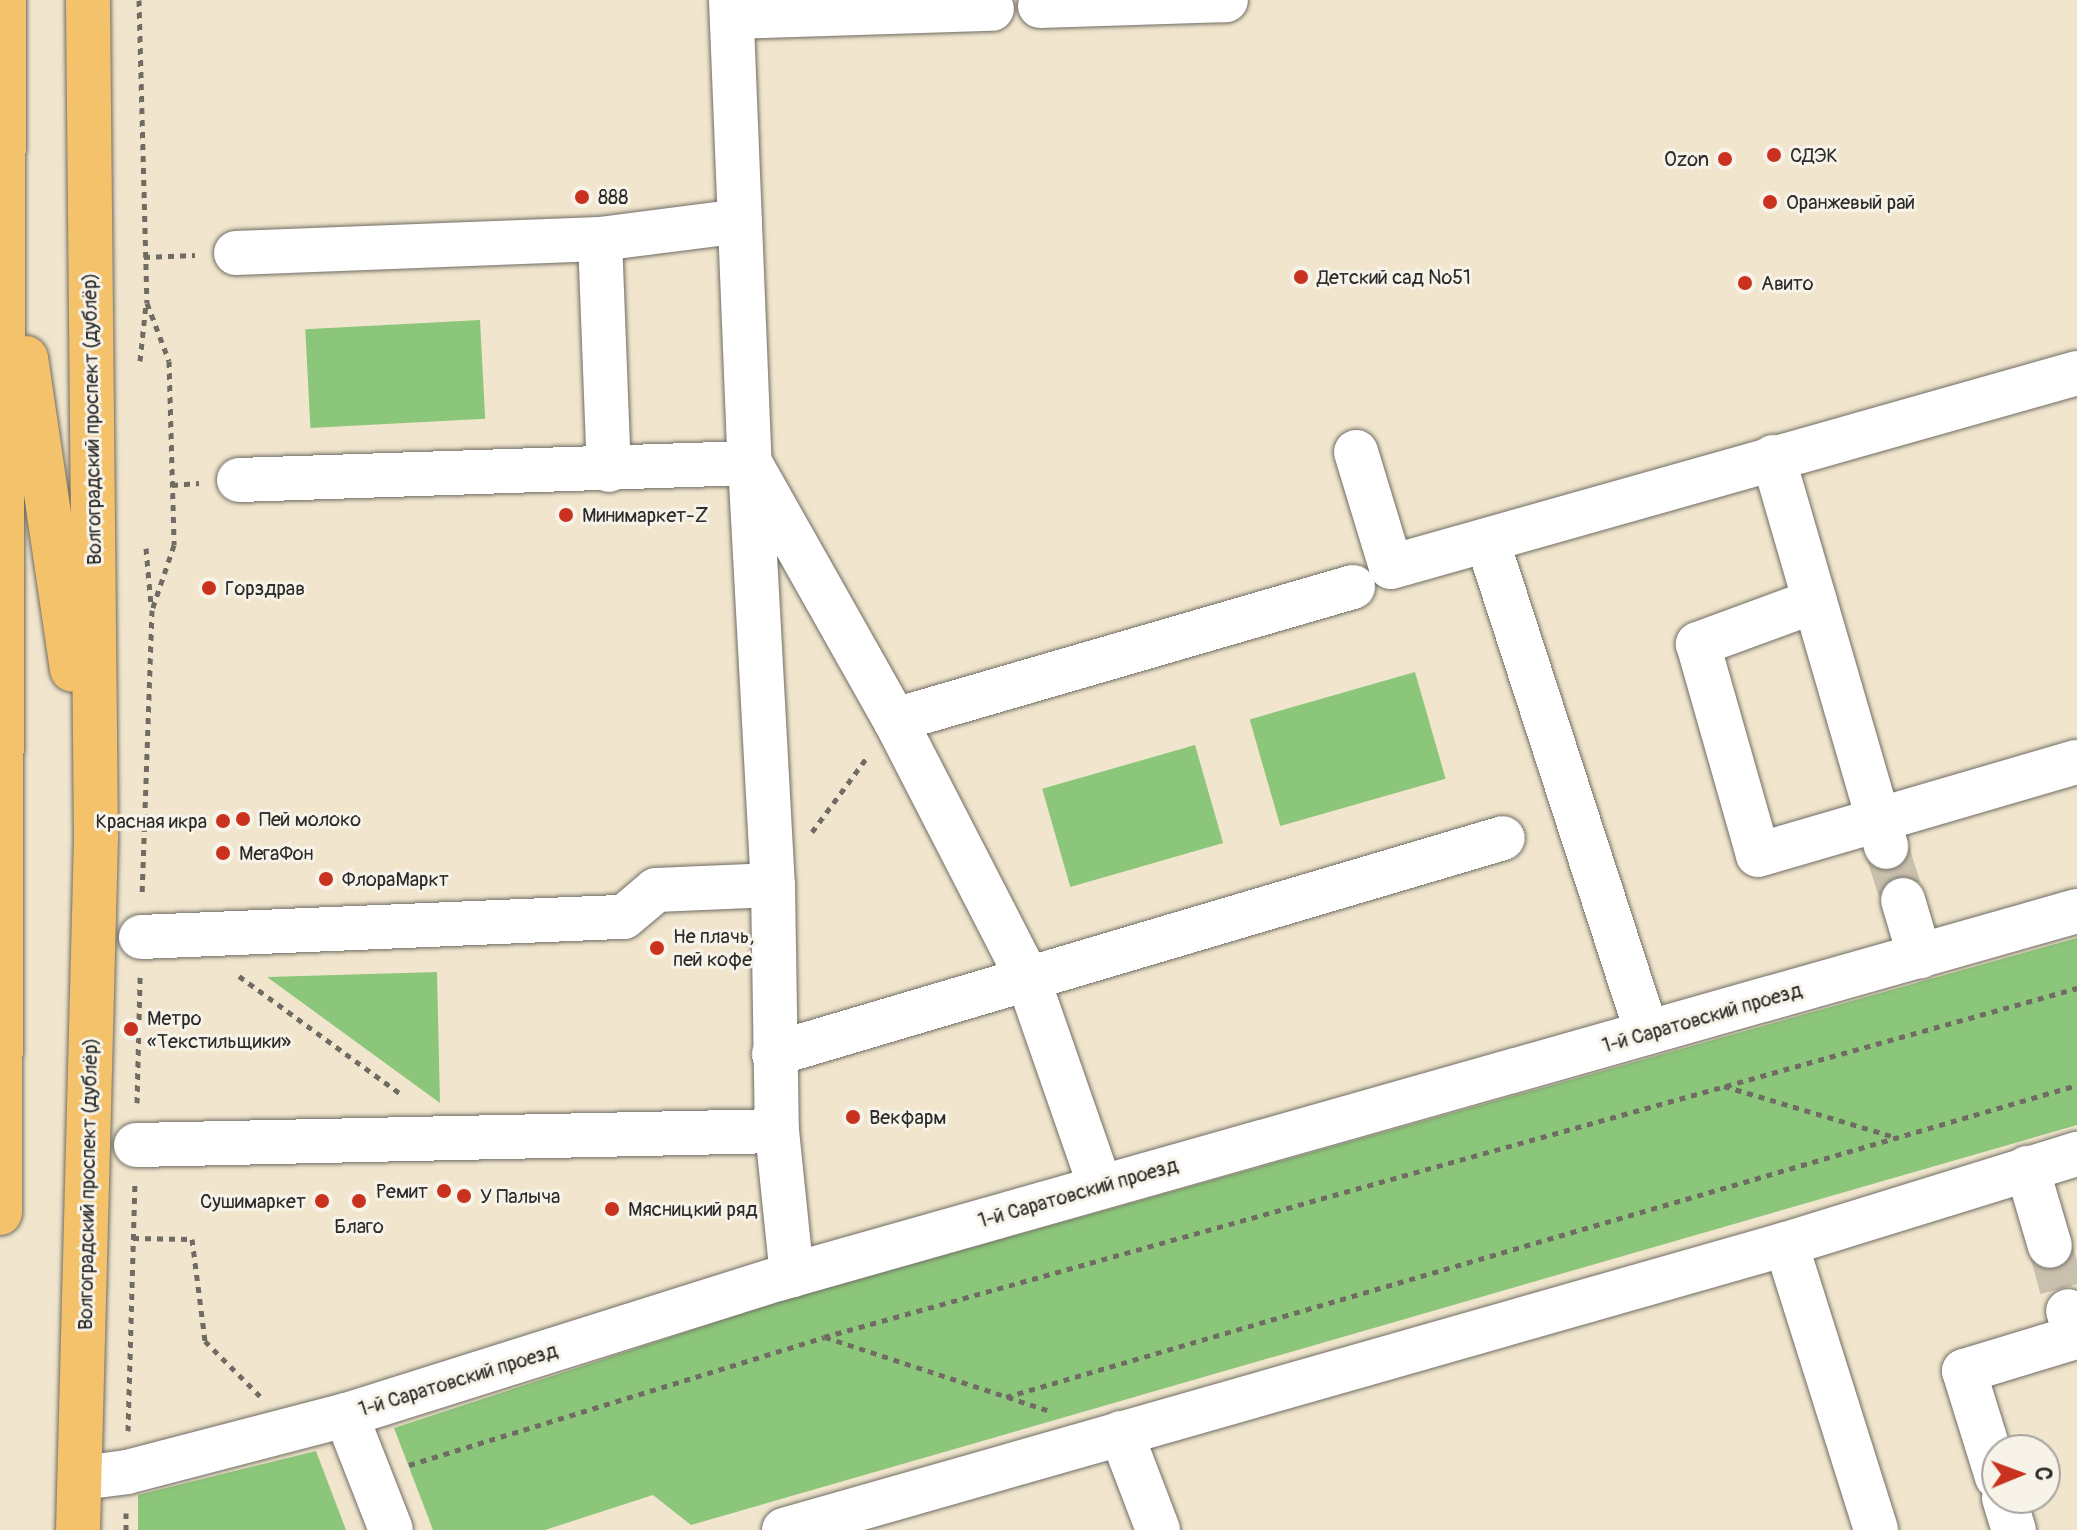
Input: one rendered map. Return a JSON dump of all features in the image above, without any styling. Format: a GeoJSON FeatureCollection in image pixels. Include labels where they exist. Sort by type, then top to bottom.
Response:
{"type":"FeatureCollection","features":[{"type":"Feature","properties":{"kind":"main road"},"geometry":{"type":"LineString","coordinates":[[0,1213],[4,0]]}},
{"type":"Feature","properties":{"kind":"main road","name":"Волгоградский проспект (дублёр)"},"geometry":{"type":"LineString","coordinates":[[78,1530],[96,838],[88,0]]}},
{"type":"Feature","properties":{"kind":"main road","name":"Волгоградский проспект (дублёр)"},"geometry":{"type":"LineString","coordinates":[[5,209],[96,838]]}},
{"type":"Feature","properties":{"kind":"street"},"geometry":{"type":"LineString","coordinates":[[1040,6],[1226,0]]}},
{"type":"Feature","properties":{"kind":"street"},"geometry":{"type":"LineString","coordinates":[[792,1275],[777,1131],[773,885],[750,463],[732,8],[992,9]]}},
{"type":"Feature","properties":{"kind":"street"},"geometry":{"type":"LineString","coordinates":[[236,253],[600,239],[740,221]]}},
{"type":"Feature","properties":{"kind":"street"},"geometry":{"type":"LineString","coordinates":[[600,239],[609,470]]}},
{"type":"Feature","properties":{"kind":"street"},"geometry":{"type":"LineString","coordinates":[[1356,452],[1391,567],[1773,457],[2074,384]]}},
{"type":"Feature","properties":{"kind":"street"},"geometry":{"type":"LineString","coordinates":[[1773,457],[1882,834]]}},
{"type":"Feature","properties":{"kind":"street"},"geometry":{"type":"LineString","coordinates":[[239,480],[750,463]]}},
{"type":"Feature","properties":{"kind":"street"},"geometry":{"type":"LineString","coordinates":[[750,463],[895,720],[1028,979],[1100,1186]]}},
{"type":"Feature","properties":{"kind":"street"},"geometry":{"type":"LineString","coordinates":[[1487,540],[1647,1033]]}},
{"type":"Feature","properties":{"kind":"street"},"geometry":{"type":"LineString","coordinates":[[895,720],[1353,587]]}},
{"type":"Feature","properties":{"kind":"street"},"geometry":{"type":"LineString","coordinates":[[1815,601],[1698,644],[1758,855],[1882,834],[2077,762]]}},
{"type":"Feature","properties":{"kind":"street"},"geometry":{"type":"LineString","coordinates":[[774,1054],[1503,838]]}},
{"type":"Feature","properties":{"kind":"street"},"geometry":{"type":"LineString","coordinates":[[141,937],[624,917],[656,890],[773,885]]}},
{"type":"Feature","properties":{"kind":"street"},"geometry":{"type":"LineString","coordinates":[[1903,900],[1920,957]]}},
{"type":"Feature","properties":{"kind":"street","name":"1-й Саратовский проезд"},"geometry":{"type":"LineString","coordinates":[[81,1478],[127,1472],[346,1415],[792,1275],[2077,911]]}},
{"type":"Feature","properties":{"kind":"street"},"geometry":{"type":"LineString","coordinates":[[136,1145],[777,1131]]}},
{"type":"Feature","properties":{"kind":"street"},"geometry":{"type":"LineString","coordinates":[[784,1530],[1786,1244],[2077,1154]]}},
{"type":"Feature","properties":{"kind":"street"},"geometry":{"type":"LineString","coordinates":[[2027,1168],[2050,1246]]}},
{"type":"Feature","properties":{"kind":"street"},"geometry":{"type":"LineString","coordinates":[[1786,1244],[1876,1530]]}},
{"type":"Feature","properties":{"kind":"street"},"geometry":{"type":"LineString","coordinates":[[1984,1434],[1964,1371],[2074,1328]]}},
{"type":"Feature","properties":{"kind":"street"},"geometry":{"type":"LineString","coordinates":[[346,1415],[391,1530]]}},
{"type":"Feature","properties":{"kind":"street"},"geometry":{"type":"LineString","coordinates":[[1121,1433],[1158,1530]]}},
{"type":"Feature","properties":{"kind":"path"},"geometry":{"type":"LineString","coordinates":[[139,0],[147,303],[140,361]]}},
{"type":"Feature","properties":{"kind":"path"},"geometry":{"type":"LineString","coordinates":[[144,257],[236,253]]}},
{"type":"Feature","properties":{"kind":"path"},"geometry":{"type":"LineString","coordinates":[[147,303],[169,361],[174,545],[152,610]]}},
{"type":"Feature","properties":{"kind":"path"},"geometry":{"type":"LineString","coordinates":[[126,1530],[152,610],[146,548]]}},
{"type":"Feature","properties":{"kind":"path"},"geometry":{"type":"LineString","coordinates":[[810,834],[895,720]]}},
{"type":"Feature","properties":{"kind":"path"},"geometry":{"type":"LineString","coordinates":[[228,968],[461,1137]]}},
{"type":"Feature","properties":{"kind":"path"},"geometry":{"type":"LineString","coordinates":[[408,1465],[824,1337],[2077,988]]}},
{"type":"Feature","properties":{"kind":"path"},"geometry":{"type":"LineString","coordinates":[[1006,1397],[2077,1085]]}},
{"type":"Feature","properties":{"kind":"path"},"geometry":{"type":"LineString","coordinates":[[1723,1086],[1896,1138]]}},
{"type":"Feature","properties":{"kind":"path"},"geometry":{"type":"LineString","coordinates":[[133,1238],[192,1239],[205,1341],[266,1402]]}},
{"type":"Feature","properties":{"kind":"path"},"geometry":{"type":"LineString","coordinates":[[824,1337],[1049,1411]]}},
{"type":"Feature","properties":{"kind":"green space"},"geometry":{"type":"Polygon","coordinates":[[[480,320],[485,419],[310,428],[305,329],[480,320]]]}},
{"type":"Feature","properties":{"kind":"green space"},"geometry":{"type":"Polygon","coordinates":[[[1415,672],[1446,779],[1280,826],[1250,719],[1415,672]]]}},
{"type":"Feature","properties":{"kind":"green space"},"geometry":{"type":"Polygon","coordinates":[[[1195,745],[1223,843],[1070,887],[1042,789],[1195,745]]]}},
{"type":"Feature","properties":{"kind":"green space"},"geometry":{"type":"Polygon","coordinates":[[[2077,938],[2077,1125],[691,1525],[653,1495],[545,1530],[433,1530],[394,1428],[781,1301],[2077,938]]]}},
{"type":"Feature","properties":{"kind":"green space"},"geometry":{"type":"Polygon","coordinates":[[[437,972],[440,1103],[267,977],[437,972]]]}},
{"type":"Feature","properties":{"kind":"green space"},"geometry":{"type":"Polygon","coordinates":[[[316,1451],[346,1530],[138,1530],[138,1495],[316,1451]]]}},
{"type":"Feature","properties":{"kind":"tunnel"},"geometry":{"type":"LineString","coordinates":[[1886,847],[1903,900]]}},
{"type":"Feature","properties":{"kind":"tunnel"},"geometry":{"type":"LineString","coordinates":[[2050,1246],[2068,1311]]}},
{"type":"Feature","properties":{"kind":"place","name":"СДЭК"},"geometry":{"type":"Point","coordinates":[1774,155]}},
{"type":"Feature","properties":{"kind":"place","name":"Ozon"},"geometry":{"type":"Point","coordinates":[1725,159]}},
{"type":"Feature","properties":{"kind":"place","name":"888"},"geometry":{"type":"Point","coordinates":[582,197]}},
{"type":"Feature","properties":{"kind":"place","name":"Оранжевый рай"},"geometry":{"type":"Point","coordinates":[1770,202]}},
{"type":"Feature","properties":{"kind":"place","name":"Детский сад №51"},"geometry":{"type":"Point","coordinates":[1301,277]}},
{"type":"Feature","properties":{"kind":"place","name":"Авито"},"geometry":{"type":"Point","coordinates":[1745,283]}},
{"type":"Feature","properties":{"kind":"place","name":"Минимаркет-Z"},"geometry":{"type":"Point","coordinates":[566,515]}},
{"type":"Feature","properties":{"kind":"place","name":"Горздрав"},"geometry":{"type":"Point","coordinates":[209,588]}},
{"type":"Feature","properties":{"kind":"place","name":"Пей молоко"},"geometry":{"type":"Point","coordinates":[243,819]}},
{"type":"Feature","properties":{"kind":"place","name":"Красная икра"},"geometry":{"type":"Point","coordinates":[223,821]}},
{"type":"Feature","properties":{"kind":"place","name":"МегаФон"},"geometry":{"type":"Point","coordinates":[223,853]}},
{"type":"Feature","properties":{"kind":"place","name":"ФлораМаркт"},"geometry":{"type":"Point","coordinates":[326,879]}},
{"type":"Feature","properties":{"kind":"place","name":"Не плачь, пей кофе"},"geometry":{"type":"Point","coordinates":[657,948]}},
{"type":"Feature","properties":{"kind":"place","name":"Метро «Текстильщики»"},"geometry":{"type":"Point","coordinates":[131,1029]}},
{"type":"Feature","properties":{"kind":"place","name":"Векфарм"},"geometry":{"type":"Point","coordinates":[853,1117]}},
{"type":"Feature","properties":{"kind":"place","name":"Ремит"},"geometry":{"type":"Point","coordinates":[444,1191]}},
{"type":"Feature","properties":{"kind":"place","name":"У Палыча"},"geometry":{"type":"Point","coordinates":[464,1196]}},
{"type":"Feature","properties":{"kind":"place","name":"Сушимаркет"},"geometry":{"type":"Point","coordinates":[322,1201]}},
{"type":"Feature","properties":{"kind":"place","name":"Благо"},"geometry":{"type":"Point","coordinates":[359,1201]}},
{"type":"Feature","properties":{"kind":"place","name":"Мясницкий ряд"},"geometry":{"type":"Point","coordinates":[612,1209]}}]}
